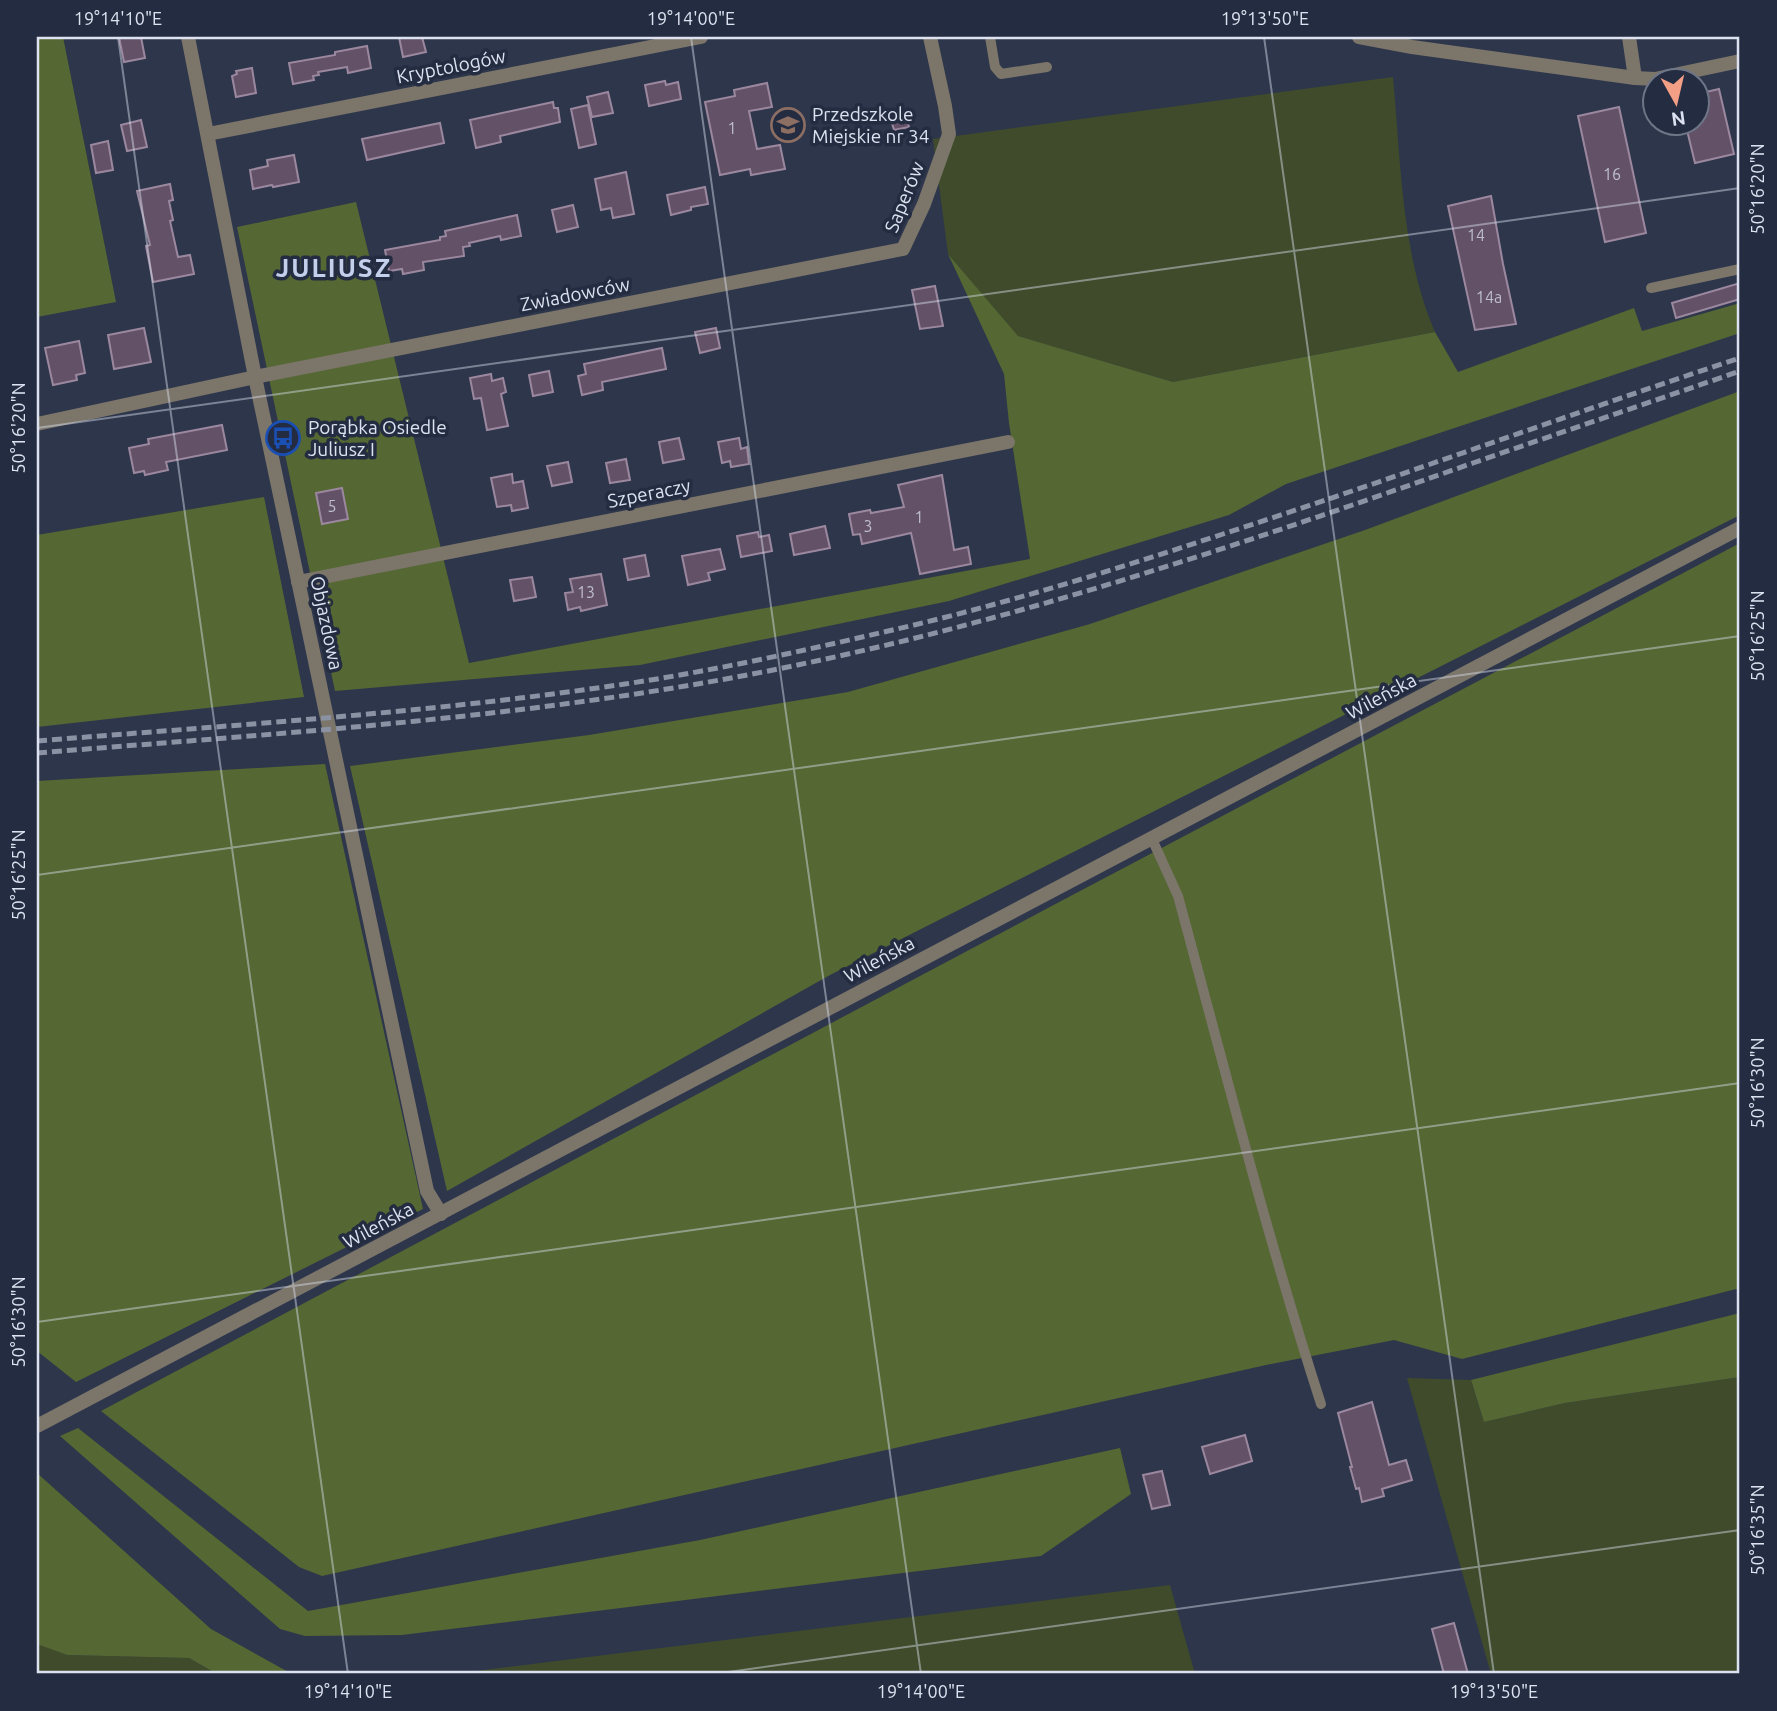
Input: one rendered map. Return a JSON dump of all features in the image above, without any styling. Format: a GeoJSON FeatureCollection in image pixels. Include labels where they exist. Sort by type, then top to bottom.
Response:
{"type":"FeatureCollection","features":[{"type":"Feature","properties":{"kind":"street","name":"Objazdowa"},"geometry":{"type":"LineString","coordinates":[[188,37],[255,377],[427,1191],[440,1214]]}},
{"type":"Feature","properties":{"kind":"street","name":"Kryptologów"},"geometry":{"type":"LineString","coordinates":[[208,134],[701,37]]}},
{"type":"Feature","properties":{"kind":"street","name":"Saperów"},"geometry":{"type":"LineString","coordinates":[[903,249],[924,204],[949,134],[930,37]]}},
{"type":"Feature","properties":{"kind":"street"},"geometry":{"type":"LineString","coordinates":[[1359,37],[1412,47],[1635,78],[1656,79],[1740,61]]}},
{"type":"Feature","properties":{"kind":"street"},"geometry":{"type":"LineString","coordinates":[[1629,37],[1635,78]]}},
{"type":"Feature","properties":{"kind":"street","name":"Zwiadowców"},"geometry":{"type":"LineString","coordinates":[[37,424],[255,377],[903,249]]}},
{"type":"Feature","properties":{"kind":"street","name":"Szperaczy"},"geometry":{"type":"LineString","coordinates":[[298,582],[1008,442]]}},
{"type":"Feature","properties":{"kind":"street","name":"Wileńska"},"geometry":{"type":"LineString","coordinates":[[37,1426],[1740,528]]}},
{"type":"Feature","properties":{"kind":"lane"},"geometry":{"type":"LineString","coordinates":[[990,37],[995,67],[1001,74],[1047,67]]}},
{"type":"Feature","properties":{"kind":"lane"},"geometry":{"type":"LineString","coordinates":[[1651,288],[1740,269]]}},
{"type":"Feature","properties":{"kind":"lane"},"geometry":{"type":"LineString","coordinates":[[1152,839],[1178,897],[1298,1335],[1321,1404]]}},
{"type":"Feature","properties":{"kind":"green space"},"geometry":{"type":"Polygon","coordinates":[[[37,37],[63,37],[116,302],[37,317],[37,37]]]}},
{"type":"Feature","properties":{"kind":"green space"},"geometry":{"type":"Polygon","coordinates":[[[1393,77],[1409,239],[1415,271],[1435,332],[1173,382],[1017,336],[948,254],[933,139],[1393,77]]]}},
{"type":"Feature","properties":{"kind":"green space"},"geometry":{"type":"Polygon","coordinates":[[[356,202],[469,663],[1030,559],[1004,374],[948,254],[1018,336],[1173,382],[1435,332],[1458,372],[1634,308],[1642,331],[1740,303],[1740,333],[1286,484],[1229,515],[949,601],[640,665],[335,691],[237,227],[356,202]]]}},
{"type":"Feature","properties":{"kind":"green space"},"geometry":{"type":"Polygon","coordinates":[[[1740,391],[1740,515],[830,975],[447,1191],[350,766],[589,735],[848,692],[1090,624],[1365,530],[1740,391]]]}},
{"type":"Feature","properties":{"kind":"green space"},"geometry":{"type":"Polygon","coordinates":[[[264,497],[304,697],[37,727],[37,535],[264,497]]]}},
{"type":"Feature","properties":{"kind":"green space"},"geometry":{"type":"Polygon","coordinates":[[[1740,543],[1740,1288],[1462,1359],[1394,1340],[1266,1365],[322,1576],[299,1567],[101,1411],[1063,900],[1740,543]]]}},
{"type":"Feature","properties":{"kind":"green space"},"geometry":{"type":"Polygon","coordinates":[[[325,764],[423,1209],[76,1382],[37,1351],[37,781],[325,764]]]}},
{"type":"Feature","properties":{"kind":"green space"},"geometry":{"type":"Polygon","coordinates":[[[1740,1313],[1740,1377],[1565,1403],[1484,1422],[1471,1380],[1740,1313]]]}},
{"type":"Feature","properties":{"kind":"green space"},"geometry":{"type":"Polygon","coordinates":[[[1740,1377],[1740,1674],[1491,1674],[1407,1378],[1471,1380],[1484,1422],[1565,1403],[1740,1377]]]}},
{"type":"Feature","properties":{"kind":"green space"},"geometry":{"type":"Polygon","coordinates":[[[78,1428],[308,1611],[700,1540],[1120,1448],[1131,1494],[1041,1556],[402,1635],[305,1636],[280,1629],[60,1436],[78,1428]]]}},
{"type":"Feature","properties":{"kind":"green space"},"geometry":{"type":"Polygon","coordinates":[[[37,1473],[211,1629],[292,1674],[217,1674],[189,1658],[67,1655],[37,1644],[37,1473]]]}},
{"type":"Feature","properties":{"kind":"green space"},"geometry":{"type":"Polygon","coordinates":[[[1170,1585],[1195,1674],[452,1674],[1170,1585]]]}},
{"type":"Feature","properties":{"kind":"green space"},"geometry":{"type":"Polygon","coordinates":[[[39,1644],[67,1655],[189,1658],[217,1674],[39,1674],[39,1644]]]}},
{"type":"Feature","properties":{"kind":"building"},"geometry":{"type":"Polygon","coordinates":[[[119,37],[141,37],[145,58],[124,62],[119,37]]]}},
{"type":"Feature","properties":{"kind":"building"},"geometry":{"type":"Polygon","coordinates":[[[399,37],[422,37],[426,52],[403,57],[399,37]]]}},
{"type":"Feature","properties":{"kind":"building"},"geometry":{"type":"Polygon","coordinates":[[[367,46],[371,68],[348,73],[347,67],[318,72],[319,75],[313,76],[314,80],[293,84],[289,63],[367,46]]]}},
{"type":"Feature","properties":{"kind":"building"},"geometry":{"type":"Polygon","coordinates":[[[252,68],[256,93],[236,97],[232,76],[237,74],[236,71],[252,68]]]}},
{"type":"Feature","properties":{"kind":"building"},"geometry":{"type":"Polygon","coordinates":[[[665,81],[666,85],[678,82],[681,99],[649,106],[645,85],[665,81]]]}},
{"type":"Feature","properties":{"kind":"building"},"geometry":{"type":"Polygon","coordinates":[[[767,83],[772,107],[749,111],[757,149],[780,145],[785,169],[751,175],[750,169],[720,175],[705,102],[735,96],[734,90],[767,83]]]}},
{"type":"Feature","properties":{"kind":"building"},"geometry":{"type":"Polygon","coordinates":[[[1719,89],[1734,154],[1695,163],[1688,136],[1710,136],[1710,91],[1719,89]]]}},
{"type":"Feature","properties":{"kind":"building"},"geometry":{"type":"Polygon","coordinates":[[[608,92],[613,113],[592,117],[587,97],[608,92]]]}},
{"type":"Feature","properties":{"kind":"building"},"geometry":{"type":"Polygon","coordinates":[[[553,102],[554,108],[558,108],[560,122],[500,136],[501,142],[476,148],[470,120],[553,102]]]}},
{"type":"Feature","properties":{"kind":"building"},"geometry":{"type":"Polygon","coordinates":[[[588,105],[596,144],[579,148],[571,109],[588,105]]]}},
{"type":"Feature","properties":{"kind":"building"},"geometry":{"type":"Polygon","coordinates":[[[1619,107],[1646,233],[1605,242],[1578,116],[1619,107]]]}},
{"type":"Feature","properties":{"kind":"building"},"geometry":{"type":"Polygon","coordinates":[[[905,112],[909,127],[894,130],[890,116],[905,112]]]}},
{"type":"Feature","properties":{"kind":"building"},"geometry":{"type":"Polygon","coordinates":[[[141,120],[147,147],[127,151],[121,125],[141,120]]]}},
{"type":"Feature","properties":{"kind":"building"},"geometry":{"type":"Polygon","coordinates":[[[440,123],[444,143],[367,160],[362,139],[440,123]]]}},
{"type":"Feature","properties":{"kind":"building"},"geometry":{"type":"Polygon","coordinates":[[[108,141],[113,170],[96,173],[91,145],[108,141]]]}},
{"type":"Feature","properties":{"kind":"building"},"geometry":{"type":"Polygon","coordinates":[[[294,155],[299,182],[253,189],[250,170],[268,166],[267,160],[294,155]]]}},
{"type":"Feature","properties":{"kind":"building"},"geometry":{"type":"Polygon","coordinates":[[[626,172],[634,214],[613,218],[611,208],[601,210],[595,179],[626,172]]]}},
{"type":"Feature","properties":{"kind":"building"},"geometry":{"type":"Polygon","coordinates":[[[170,184],[173,200],[169,201],[173,220],[170,221],[178,257],[190,255],[194,274],[153,282],[146,246],[150,245],[137,191],[170,184]]]}},
{"type":"Feature","properties":{"kind":"building"},"geometry":{"type":"Polygon","coordinates":[[[705,187],[708,204],[671,215],[667,195],[705,187]]]}},
{"type":"Feature","properties":{"kind":"building"},"geometry":{"type":"Polygon","coordinates":[[[1491,196],[1516,324],[1475,330],[1448,206],[1491,196]]]}},
{"type":"Feature","properties":{"kind":"building"},"geometry":{"type":"Polygon","coordinates":[[[573,205],[578,227],[557,232],[552,210],[573,205]]]}},
{"type":"Feature","properties":{"kind":"building"},"geometry":{"type":"Polygon","coordinates":[[[517,215],[521,236],[501,240],[500,236],[469,243],[470,246],[463,247],[464,256],[423,262],[424,270],[403,274],[402,269],[389,271],[385,250],[440,240],[440,237],[446,236],[445,231],[517,215]]]}},
{"type":"Feature","properties":{"kind":"building"},"geometry":{"type":"Polygon","coordinates":[[[1740,283],[1740,299],[1676,318],[1672,303],[1740,283]]]}},
{"type":"Feature","properties":{"kind":"building"},"geometry":{"type":"Polygon","coordinates":[[[935,286],[943,326],[920,329],[912,290],[935,286]]]}},
{"type":"Feature","properties":{"kind":"building"},"geometry":{"type":"Polygon","coordinates":[[[144,328],[151,362],[114,369],[108,335],[144,328]]]}},
{"type":"Feature","properties":{"kind":"building"},"geometry":{"type":"Polygon","coordinates":[[[716,328],[720,348],[700,353],[695,332],[716,328]]]}},
{"type":"Feature","properties":{"kind":"building"},"geometry":{"type":"Polygon","coordinates":[[[79,341],[85,373],[76,375],[77,380],[53,385],[45,348],[79,341]]]}},
{"type":"Feature","properties":{"kind":"building"},"geometry":{"type":"Polygon","coordinates":[[[662,348],[666,369],[602,382],[603,390],[582,395],[578,376],[586,374],[584,364],[662,348]]]}},
{"type":"Feature","properties":{"kind":"building"},"geometry":{"type":"Polygon","coordinates":[[[549,371],[553,392],[533,396],[529,375],[549,371]]]}},
{"type":"Feature","properties":{"kind":"building"},"geometry":{"type":"Polygon","coordinates":[[[491,374],[492,381],[503,378],[506,392],[501,394],[508,426],[487,430],[481,398],[474,399],[470,378],[491,374]]]}},
{"type":"Feature","properties":{"kind":"building"},"geometry":{"type":"Polygon","coordinates":[[[222,425],[227,450],[166,462],[168,470],[145,475],[144,471],[134,473],[129,448],[149,444],[148,439],[222,425]]]}},
{"type":"Feature","properties":{"kind":"building"},"geometry":{"type":"Polygon","coordinates":[[[679,438],[684,459],[663,463],[659,442],[679,438]]]}},
{"type":"Feature","properties":{"kind":"building"},"geometry":{"type":"Polygon","coordinates":[[[739,438],[741,449],[747,447],[749,464],[731,467],[730,461],[722,463],[718,442],[739,438]]]}},
{"type":"Feature","properties":{"kind":"building"},"geometry":{"type":"Polygon","coordinates":[[[626,459],[630,480],[610,483],[606,463],[626,459]]]}},
{"type":"Feature","properties":{"kind":"building"},"geometry":{"type":"Polygon","coordinates":[[[568,462],[572,482],[552,486],[547,466],[568,462]]]}},
{"type":"Feature","properties":{"kind":"building"},"geometry":{"type":"Polygon","coordinates":[[[512,474],[513,483],[523,481],[528,508],[512,511],[511,505],[497,507],[491,478],[512,474]]]}},
{"type":"Feature","properties":{"kind":"building"},"geometry":{"type":"Polygon","coordinates":[[[942,475],[954,550],[968,547],[971,564],[920,574],[911,533],[862,544],[860,534],[853,535],[849,514],[904,507],[898,485],[942,475]]]}},
{"type":"Feature","properties":{"kind":"building"},"geometry":{"type":"Polygon","coordinates":[[[342,488],[348,519],[322,524],[316,493],[342,488]]]}},
{"type":"Feature","properties":{"kind":"building"},"geometry":{"type":"Polygon","coordinates":[[[825,526],[830,548],[794,555],[790,534],[825,526]]]}},
{"type":"Feature","properties":{"kind":"building"},"geometry":{"type":"Polygon","coordinates":[[[758,532],[759,537],[769,535],[772,551],[741,557],[737,536],[758,532]]]}},
{"type":"Feature","properties":{"kind":"building"},"geometry":{"type":"Polygon","coordinates":[[[720,549],[725,569],[708,573],[710,580],[688,585],[682,556],[720,549]]]}},
{"type":"Feature","properties":{"kind":"building"},"geometry":{"type":"Polygon","coordinates":[[[645,555],[649,576],[628,580],[624,559],[645,555]]]}},
{"type":"Feature","properties":{"kind":"building"},"geometry":{"type":"Polygon","coordinates":[[[601,574],[607,605],[581,611],[580,607],[568,610],[565,593],[573,592],[570,579],[601,574]]]}},
{"type":"Feature","properties":{"kind":"building"},"geometry":{"type":"Polygon","coordinates":[[[532,577],[536,597],[514,601],[510,580],[532,577]]]}},
{"type":"Feature","properties":{"kind":"building"},"geometry":{"type":"Polygon","coordinates":[[[1372,1402],[1389,1465],[1406,1460],[1412,1480],[1382,1489],[1384,1496],[1362,1502],[1350,1467],[1338,1413],[1372,1402]]]}},
{"type":"Feature","properties":{"kind":"building"},"geometry":{"type":"Polygon","coordinates":[[[1245,1435],[1252,1461],[1210,1474],[1202,1447],[1245,1435]]]}},
{"type":"Feature","properties":{"kind":"building"},"geometry":{"type":"Polygon","coordinates":[[[1162,1471],[1170,1505],[1152,1509],[1143,1475],[1162,1471]]]}},
{"type":"Feature","properties":{"kind":"building"},"geometry":{"type":"Polygon","coordinates":[[[1454,1623],[1468,1674],[1444,1674],[1432,1629],[1454,1623]]]}},
{"type":"Feature","properties":{"kind":"railway"},"geometry":{"type":"LineString","coordinates":[[37,741],[478,703],[625,684],[819,647],[970,611],[1139,561],[1740,358]]}},
{"type":"Feature","properties":{"kind":"railway"},"geometry":{"type":"LineString","coordinates":[[37,753],[327,730],[520,710],[712,682],[892,644],[1143,574],[1740,371]]}},
{"type":"Feature","properties":{"kind":"place","name":"Przedszkole Miejskie nr 34"},"geometry":{"type":"Point","coordinates":[788,125]}},
{"type":"Feature","properties":{"kind":"place","name":"Porąbka Osiedle Juliusz I"},"geometry":{"type":"Point","coordinates":[283,438]}},
{"type":"Feature","properties":{"kind":"district","name":"JULIUSZ"},"geometry":{"type":"Point","coordinates":[334,267]}}]}
